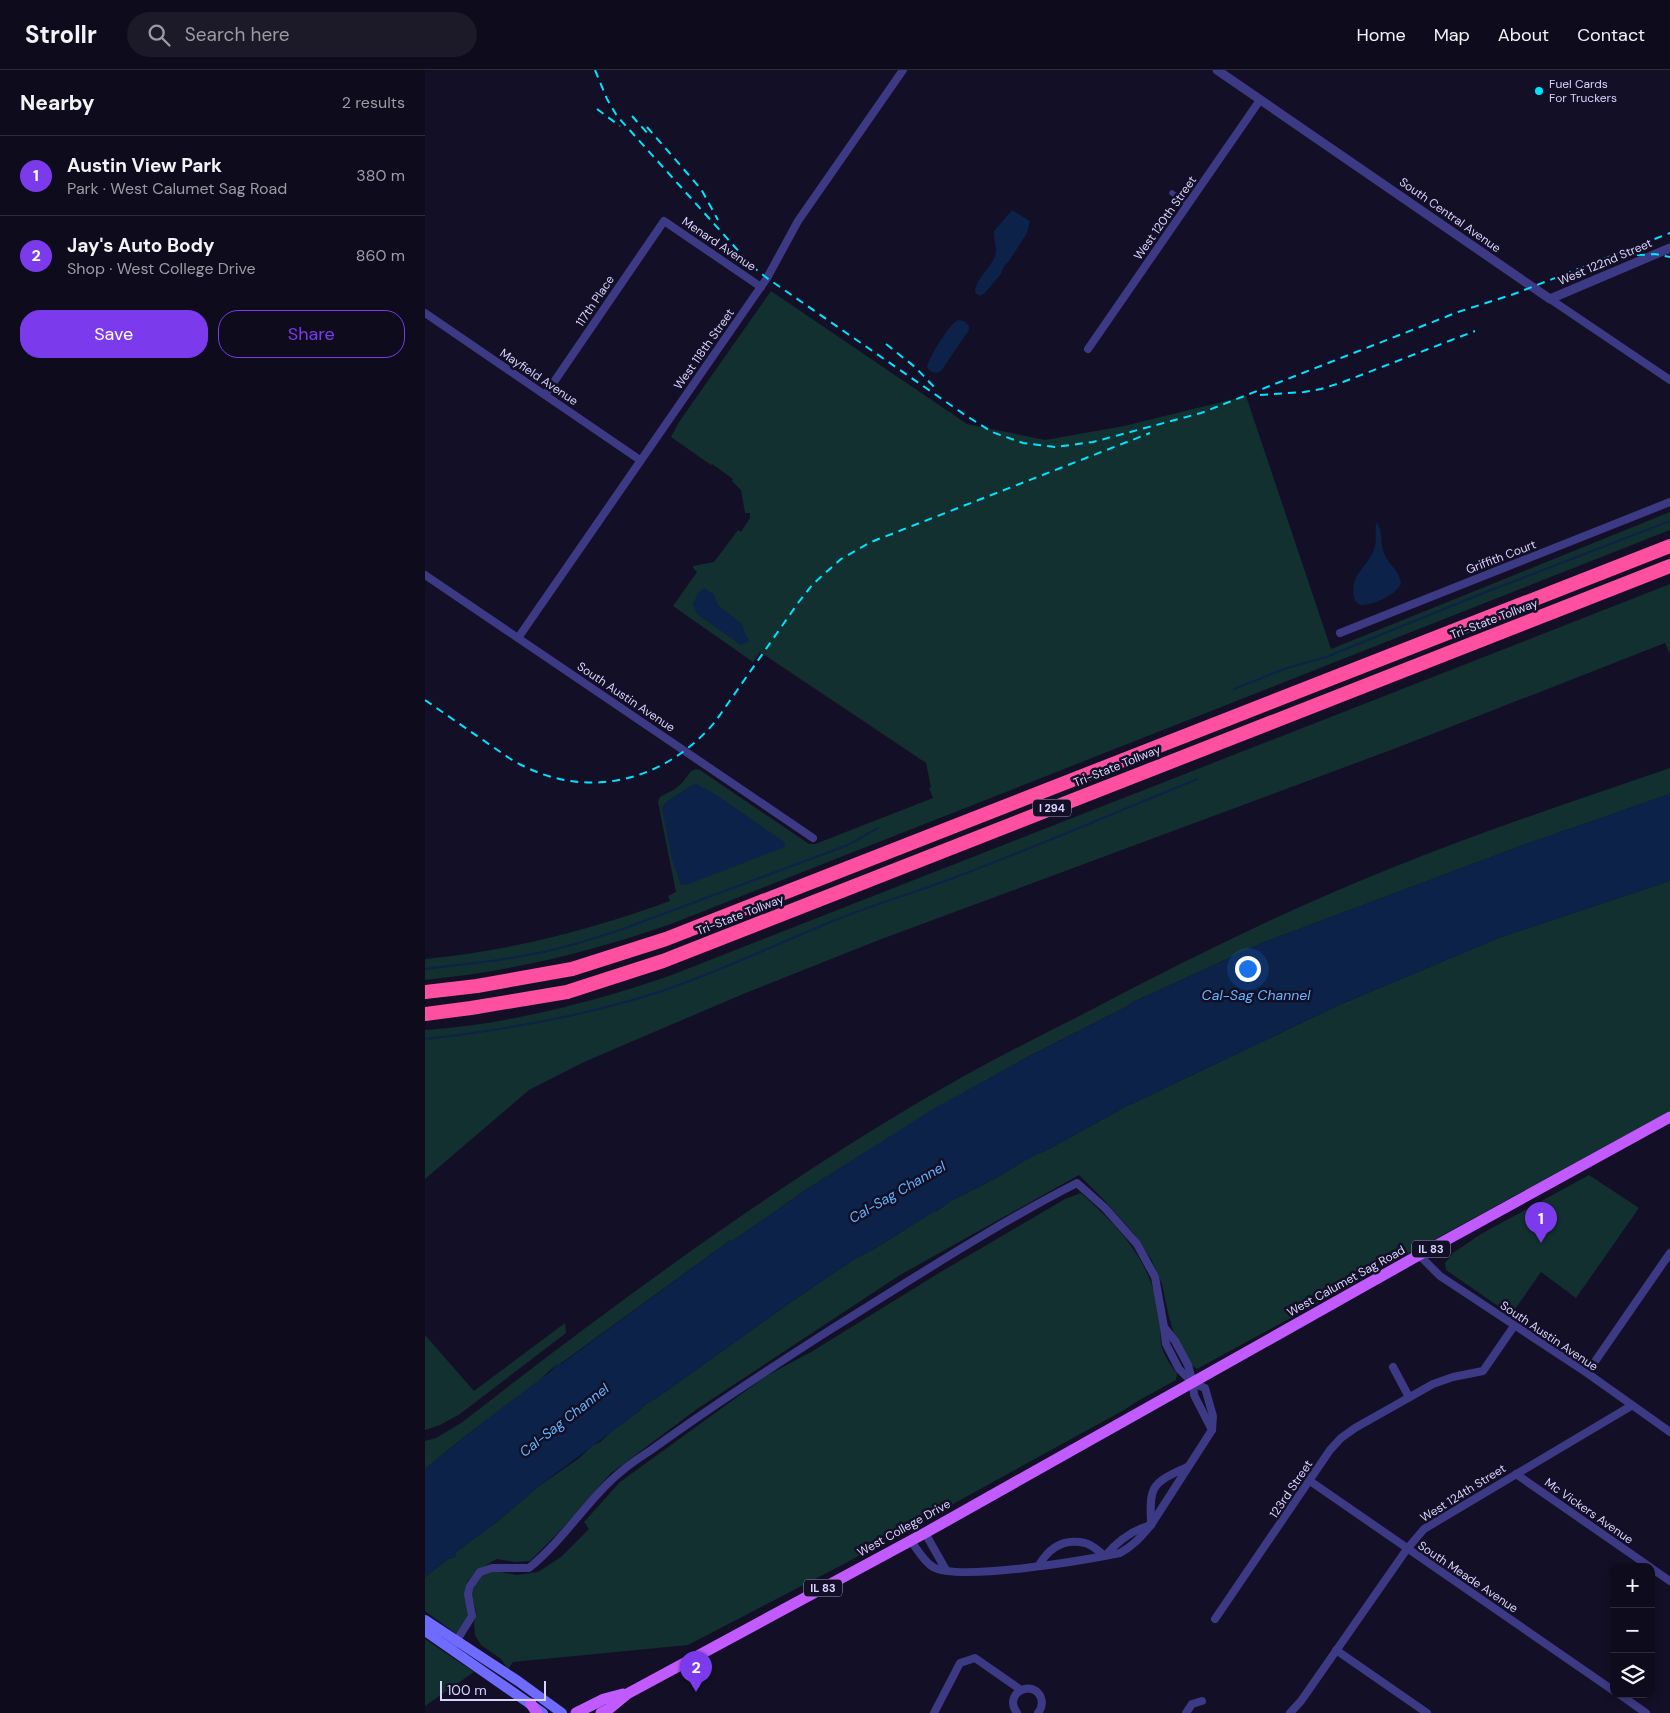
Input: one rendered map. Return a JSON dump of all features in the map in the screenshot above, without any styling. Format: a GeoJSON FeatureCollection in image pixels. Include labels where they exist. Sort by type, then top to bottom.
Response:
{"type":"FeatureCollection","features":[{"type":"Feature","properties":{"kind":"highway","name":"Tri-State Tollway"},"geometry":{"type":"LineString","coordinates":[[425,992],[477,986],[572,969],[666,939],[1670,546]]}},
{"type":"Feature","properties":{"kind":"highway","name":"Tri-State Tollway"},"geometry":{"type":"LineString","coordinates":[[425,1014],[567,992],[663,961],[1670,566]]}},
{"type":"Feature","properties":{"kind":"main road","name":"West Calumet Sag Road"},"geometry":{"type":"LineString","coordinates":[[1193,1383],[1419,1255],[1670,1117]]}},
{"type":"Feature","properties":{"kind":"main road","name":"West College Drive"},"geometry":{"type":"LineString","coordinates":[[605,1712],[627,1694],[911,1541],[1193,1383]]}},
{"type":"Feature","properties":{"kind":"main road"},"geometry":{"type":"LineString","coordinates":[[425,1620],[534,1709],[543,1713]]}},
{"type":"Feature","properties":{"kind":"main road"},"geometry":{"type":"LineString","coordinates":[[425,1631],[518,1681],[563,1713]]}},
{"type":"Feature","properties":{"kind":"main road","name":"West College Drive"},"geometry":{"type":"LineString","coordinates":[[576,1713],[604,1699],[627,1694]]}},
{"type":"Feature","properties":{"kind":"street","name":"West 118th Street"},"geometry":{"type":"LineString","coordinates":[[518,638],[761,287],[798,221],[903,70]]}},
{"type":"Feature","properties":{"kind":"street","name":"South Central Avenue"},"geometry":{"type":"LineString","coordinates":[[1217,70],[1670,380]]}},
{"type":"Feature","properties":{"kind":"street","name":"West 120th Street"},"geometry":{"type":"LineString","coordinates":[[1088,348],[1260,100]]}},
{"type":"Feature","properties":{"kind":"street"},"geometry":{"type":"LineString","coordinates":[[1172,193],[1189,204]]}},
{"type":"Feature","properties":{"kind":"street","name":"Menard Avenue"},"geometry":{"type":"LineString","coordinates":[[664,221],[761,287]]}},
{"type":"Feature","properties":{"kind":"street","name":"117th Place"},"geometry":{"type":"LineString","coordinates":[[545,395],[664,221]]}},
{"type":"Feature","properties":{"kind":"street","name":"West 122nd Street"},"geometry":{"type":"LineString","coordinates":[[1550,299],[1670,248]]}},
{"type":"Feature","properties":{"kind":"street","name":"Mayfield Avenue"},"geometry":{"type":"LineString","coordinates":[[425,313],[640,460]]}},
{"type":"Feature","properties":{"kind":"street","name":"Griffith Court"},"geometry":{"type":"LineString","coordinates":[[1340,633],[1670,502]]}},
{"type":"Feature","properties":{"kind":"street","name":"South Austin Avenue"},"geometry":{"type":"LineString","coordinates":[[425,575],[813,838]]}},
{"type":"Feature","properties":{"kind":"street"},"geometry":{"type":"LineString","coordinates":[[454,1645],[472,1616],[468,1594],[470,1586],[480,1572],[492,1568],[529,1568],[561,1538],[622,1470],[685,1425],[795,1352],[971,1242],[1077,1183],[1105,1208],[1137,1244],[1155,1277],[1164,1327],[1175,1341],[1188,1365],[1194,1395],[1212,1430]]}},
{"type":"Feature","properties":{"kind":"street"},"geometry":{"type":"LineString","coordinates":[[1587,1373],[1670,1253]]}},
{"type":"Feature","properties":{"kind":"street","name":"South Austin Avenue"},"geometry":{"type":"LineString","coordinates":[[1419,1255],[1440,1276],[1587,1373],[1670,1432]]}},
{"type":"Feature","properties":{"kind":"street","name":"123rd Street"},"geometry":{"type":"LineString","coordinates":[[1215,1619],[1330,1450],[1341,1438],[1355,1428],[1433,1384],[1483,1370],[1514,1326]]}},
{"type":"Feature","properties":{"kind":"street"},"geometry":{"type":"LineString","coordinates":[[1393,1366],[1409,1397]]}},
{"type":"Feature","properties":{"kind":"street"},"geometry":{"type":"LineString","coordinates":[[911,1541],[931,1566],[939,1570],[956,1572],[1001,1571],[1105,1556],[1113,1546],[1123,1539],[1140,1528],[1151,1525],[1212,1430],[1213,1416],[1205,1388],[1193,1383]]}},
{"type":"Feature","properties":{"kind":"street","name":"West 124th Street"},"geometry":{"type":"LineString","coordinates":[[1290,1713],[1301,1701],[1407,1549],[1424,1529],[1631,1406]]}},
{"type":"Feature","properties":{"kind":"street"},"geometry":{"type":"LineString","coordinates":[[1151,1525],[1151,1504],[1155,1489],[1167,1477],[1189,1466]]}},
{"type":"Feature","properties":{"kind":"street","name":"Mc Vickers Avenue"},"geometry":{"type":"LineString","coordinates":[[1516,1474],[1645,1563]]}},
{"type":"Feature","properties":{"kind":"street","name":"South Meade Avenue"},"geometry":{"type":"LineString","coordinates":[[1310,1481],[1610,1688]]}},
{"type":"Feature","properties":{"kind":"street"},"geometry":{"type":"LineString","coordinates":[[925,1533],[946,1570]]}},
{"type":"Feature","properties":{"kind":"street"},"geometry":{"type":"LineString","coordinates":[[1039,1565],[1054,1547],[1070,1542],[1086,1543],[1105,1556]]}},
{"type":"Feature","properties":{"kind":"street","name":"Mc Vickers Avenue"},"geometry":{"type":"LineString","coordinates":[[1655,1570],[1670,1581]]}},
{"type":"Feature","properties":{"kind":"street"},"geometry":{"type":"LineString","coordinates":[[1335,1650],[1427,1713]]}},
{"type":"Feature","properties":{"kind":"street"},"geometry":{"type":"LineString","coordinates":[[934,1713],[959,1663],[975,1658],[1021,1690]]}},
{"type":"Feature","properties":{"kind":"street"},"geometry":{"type":"LineString","coordinates":[[1017,1713],[1013,1707],[1014,1697],[1021,1690],[1030,1688],[1038,1693],[1042,1701],[1042,1706],[1038,1713]]}},
{"type":"Feature","properties":{"kind":"street"},"geometry":{"type":"LineString","coordinates":[[1625,1698],[1646,1713]]}},
{"type":"Feature","properties":{"kind":"street"},"geometry":{"type":"LineString","coordinates":[[1186,1713],[1192,1704],[1202,1701]]}},
{"type":"Feature","properties":{"kind":"green space"},"geometry":{"type":"Polygon","coordinates":[[[771,291],[967,424],[1045,440],[1124,426],[1246,396],[1331,649],[1670,512],[1670,530],[671,924],[610,944],[519,966],[425,980],[425,959],[519,945],[549,938],[670,901],[668,896],[676,892],[658,802],[660,797],[675,789],[691,771],[696,769],[809,844],[815,844],[933,798],[929,788],[931,787],[926,763],[760,652],[753,662],[673,606],[697,572],[693,566],[714,562],[738,530],[741,532],[750,518],[750,513],[745,513],[741,490],[732,481],[733,479],[671,437],[679,422],[771,291]]]}},
{"type":"Feature","properties":{"kind":"green space"},"geometry":{"type":"Polygon","coordinates":[[[1670,584],[1670,654],[1665,643],[1399,747],[879,940],[748,992],[584,1062],[529,1090],[425,1179],[425,1030],[487,1023],[549,1011],[669,976],[1670,584]]]}},
{"type":"Feature","properties":{"kind":"green space"},"geometry":{"type":"Polygon","coordinates":[[[1670,768],[1670,794],[1529,843],[1262,943],[1133,1002],[1035,1053],[933,1110],[807,1189],[734,1240],[729,1241],[555,1366],[540,1380],[425,1469],[425,1441],[436,1438],[461,1423],[644,1285],[770,1197],[898,1114],[964,1076],[1161,973],[1312,901],[1459,842],[1670,768]]]}},
{"type":"Feature","properties":{"kind":"green space"},"geometry":{"type":"Polygon","coordinates":[[[1670,881],[1670,1111],[1197,1369],[1191,1365],[1174,1334],[1162,1284],[1151,1259],[1135,1235],[1079,1175],[900,1275],[697,1409],[610,1474],[560,1531],[530,1561],[515,1562],[497,1559],[476,1572],[467,1582],[465,1591],[468,1613],[459,1636],[425,1611],[425,1577],[448,1559],[455,1557],[456,1552],[498,1521],[539,1486],[578,1459],[646,1404],[791,1302],[856,1258],[874,1249],[952,1200],[989,1182],[1125,1107],[1339,1005],[1501,937],[1670,881]]]}},
{"type":"Feature","properties":{"kind":"green space"},"geometry":{"type":"Polygon","coordinates":[[[1589,1175],[1639,1208],[1576,1298],[1541,1272],[1511,1315],[1446,1270],[1445,1263],[1453,1253],[1481,1234],[1589,1175]]]}},
{"type":"Feature","properties":{"kind":"green space"},"geometry":{"type":"Polygon","coordinates":[[[1081,1193],[1117,1228],[1144,1266],[1157,1301],[1162,1348],[1167,1360],[1177,1374],[1176,1380],[842,1565],[688,1645],[513,1662],[508,1669],[501,1659],[481,1645],[475,1635],[474,1623],[476,1612],[472,1595],[476,1581],[482,1575],[495,1571],[517,1575],[538,1572],[561,1557],[589,1529],[584,1522],[620,1482],[766,1376],[811,1352],[939,1273],[1065,1199],[1081,1193]]]}},
{"type":"Feature","properties":{"kind":"green space"},"geometry":{"type":"Polygon","coordinates":[[[565,1323],[566,1333],[460,1414],[440,1425],[425,1430],[425,1335],[474,1391],[565,1323]]]}},
{"type":"Feature","properties":{"kind":"green space"},"geometry":{"type":"Polygon","coordinates":[[[425,1639],[474,1672],[425,1706],[425,1639]]]}},
{"type":"Feature","properties":{"kind":"water"},"geometry":{"type":"Polygon","coordinates":[[[1012,210],[1030,221],[1027,233],[1004,266],[1001,274],[985,293],[979,296],[975,292],[976,287],[996,253],[994,231],[1012,210]]]}},
{"type":"Feature","properties":{"kind":"water"},"geometry":{"type":"Polygon","coordinates":[[[958,320],[964,321],[969,326],[969,330],[941,371],[933,372],[927,367],[931,356],[945,334],[958,320]]]}},
{"type":"Feature","properties":{"kind":"water"},"geometry":{"type":"Polygon","coordinates":[[[1377,522],[1385,555],[1398,574],[1401,583],[1395,592],[1384,599],[1371,604],[1360,605],[1355,601],[1354,584],[1356,577],[1369,560],[1375,546],[1377,522]]]}},
{"type":"Feature","properties":{"kind":"water"},"geometry":{"type":"Polygon","coordinates":[[[704,588],[714,594],[718,605],[742,624],[749,640],[747,643],[741,645],[697,614],[693,604],[698,593],[704,588]]]}},
{"type":"Feature","properties":{"kind":"water"},"geometry":{"type":"Polygon","coordinates":[[[696,784],[712,792],[783,841],[785,847],[686,885],[681,885],[672,860],[662,808],[666,802],[696,784]]]}},
{"type":"Feature","properties":{"kind":"water","name":"Cal-Sag Channel"},"geometry":{"type":"Polygon","coordinates":[[[1670,794],[1670,881],[1501,937],[1339,1005],[1125,1107],[952,1200],[874,1249],[856,1258],[646,1404],[456,1552],[455,1557],[448,1559],[425,1577],[425,1469],[427,1467],[549,1373],[557,1364],[561,1364],[729,1241],[734,1240],[807,1189],[933,1109],[1133,1002],[1262,943],[1529,843],[1670,794]]]}},
{"type":"Feature","properties":{"kind":"waterway"},"geometry":{"type":"LineString","coordinates":[[1234,689],[1287,668],[1326,657],[1486,592],[1670,521]]}},
{"type":"Feature","properties":{"kind":"waterway"},"geometry":{"type":"LineString","coordinates":[[425,1039],[543,1022],[601,1009],[659,992],[727,966],[853,913],[943,882],[1018,853],[1198,779]]}},
{"type":"Feature","properties":{"kind":"waterway"},"geometry":{"type":"LineString","coordinates":[[425,969],[499,960],[544,952],[579,943],[623,929],[848,845],[878,828]]}},
{"type":"Feature","properties":{"kind":"railway"},"geometry":{"type":"LineString","coordinates":[[595,70],[607,99],[617,116],[752,266],[965,415],[992,432],[1023,443],[1055,447],[1093,442],[1201,413],[1458,312],[1514,294],[1670,233]]}},
{"type":"Feature","properties":{"kind":"railway"},"geometry":{"type":"LineString","coordinates":[[597,109],[620,126]]}},
{"type":"Feature","properties":{"kind":"railway"},"geometry":{"type":"LineString","coordinates":[[632,116],[649,135]]}},
{"type":"Feature","properties":{"kind":"railway"},"geometry":{"type":"LineString","coordinates":[[647,127],[701,189],[718,220]]}},
{"type":"Feature","properties":{"kind":"railway"},"geometry":{"type":"LineString","coordinates":[[1623,256],[1655,254],[1670,257]]}},
{"type":"Feature","properties":{"kind":"railway"},"geometry":{"type":"LineString","coordinates":[[1260,395],[1321,389],[1475,331]]}},
{"type":"Feature","properties":{"kind":"railway"},"geometry":{"type":"LineString","coordinates":[[886,344],[915,367],[937,390]]}},
{"type":"Feature","properties":{"kind":"railway"},"geometry":{"type":"LineString","coordinates":[[425,700],[509,758],[536,772],[564,780],[591,783],[618,780],[645,773],[670,760],[694,743],[715,722],[798,603],[813,584],[841,559],[871,542],[1150,433]]}},
{"type":"Feature","properties":{"kind":"place","name":"Fuel Cards For Truckers"},"geometry":{"type":"Point","coordinates":[1539,91]}},
{"type":"Feature","properties":{"kind":"place","name":"Austin View Park"},"geometry":{"type":"Point","coordinates":[1541,1243]}},
{"type":"Feature","properties":{"kind":"place","name":"Jay's Auto Body"},"geometry":{"type":"Point","coordinates":[696,1692]}}]}
